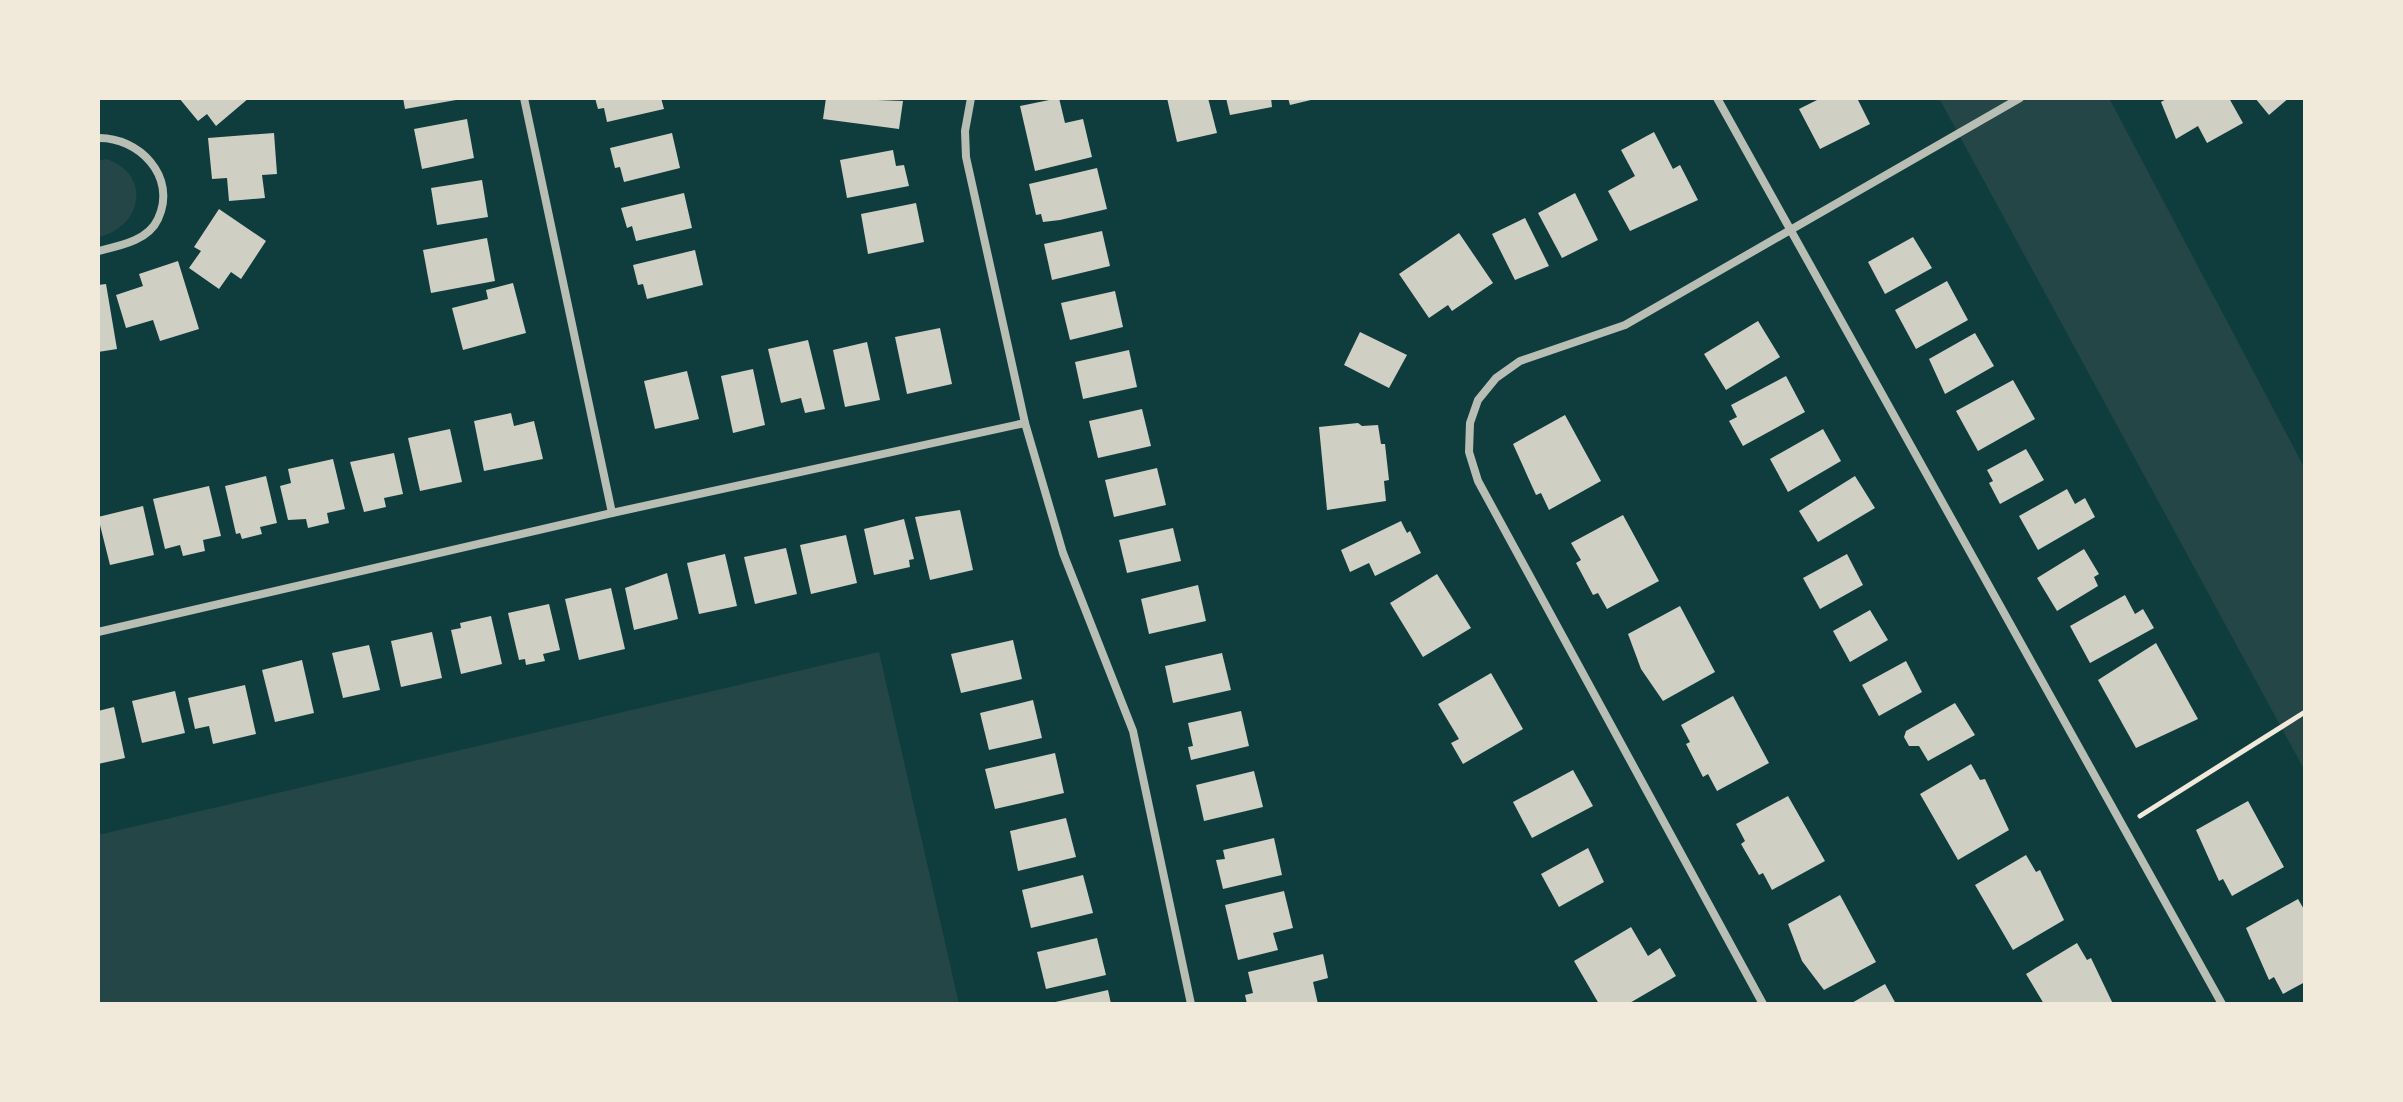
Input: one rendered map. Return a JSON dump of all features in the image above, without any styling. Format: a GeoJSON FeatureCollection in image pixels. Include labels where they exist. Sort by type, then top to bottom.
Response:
{"type":"FeatureCollection","features":[{"type":"Feature","properties":{"kind":"street"},"geometry":{"type":"LineString","coordinates":[[524,98],[612,513]]}},
{"type":"Feature","properties":{"kind":"street"},"geometry":{"type":"LineString","coordinates":[[971,98],[965,131],[966,157],[1025,423],[1063,553],[1133,731],[1191,1004]]}},
{"type":"Feature","properties":{"kind":"street"},"geometry":{"type":"LineString","coordinates":[[1717,98],[2222,1004]]}},
{"type":"Feature","properties":{"kind":"street"},"geometry":{"type":"LineString","coordinates":[[1763,1004],[1478,481],[1469,452],[1470,423],[1478,400],[1496,378],[1520,361],[1625,325],[2020,98]]}},
{"type":"Feature","properties":{"kind":"street"},"geometry":{"type":"LineString","coordinates":[[98,138],[120,138],[145,154],[152,162],[159,181],[161,202],[158,219],[148,232],[129,243],[98,251]]}},
{"type":"Feature","properties":{"kind":"street"},"geometry":{"type":"LineString","coordinates":[[98,632],[612,513],[1025,423]]}},
{"type":"Feature","properties":{"kind":"path"},"geometry":{"type":"LineString","coordinates":[[2122,827],[2305,712]]}},
{"type":"Feature","properties":{"kind":"shaded area"},"geometry":{"type":"Polygon","coordinates":[[[1939,98],[2109,98],[2305,469],[2305,771],[1939,98]]]}},
{"type":"Feature","properties":{"kind":"shaded area"},"geometry":{"type":"Polygon","coordinates":[[[107,159],[122,167],[131,177],[136,189],[136,201],[124,223],[113,232],[98,237],[98,161],[107,159]]]}},
{"type":"Feature","properties":{"kind":"shaded area"},"geometry":{"type":"Polygon","coordinates":[[[879,652],[959,1004],[98,1004],[98,835],[879,652]]]}},
{"type":"Feature","properties":{"kind":"building"},"geometry":{"type":"Polygon","coordinates":[[[179,98],[249,98],[216,126],[207,114],[198,121],[179,98]]]}},
{"type":"Feature","properties":{"kind":"building"},"geometry":{"type":"Polygon","coordinates":[[[403,98],[456,98],[456,100],[405,109],[403,98]]]}},
{"type":"Feature","properties":{"kind":"building"},"geometry":{"type":"Polygon","coordinates":[[[595,98],[661,98],[664,109],[607,122],[604,108],[598,109],[595,98]]]}},
{"type":"Feature","properties":{"kind":"building"},"geometry":{"type":"Polygon","coordinates":[[[826,98],[903,101],[899,129],[823,119],[826,98]]]}},
{"type":"Feature","properties":{"kind":"building"},"geometry":{"type":"Polygon","coordinates":[[[1059,98],[1065,123],[1083,119],[1092,157],[1035,171],[1020,106],[1059,98]]]}},
{"type":"Feature","properties":{"kind":"building"},"geometry":{"type":"Polygon","coordinates":[[[1167,98],[1208,98],[1217,133],[1177,142],[1167,98]]]}},
{"type":"Feature","properties":{"kind":"building"},"geometry":{"type":"Polygon","coordinates":[[[1226,98],[1271,98],[1272,107],[1230,115],[1226,98]]]}},
{"type":"Feature","properties":{"kind":"building"},"geometry":{"type":"Polygon","coordinates":[[[1288,98],[1315,98],[1315,99],[1290,105],[1288,98]]]}},
{"type":"Feature","properties":{"kind":"building"},"geometry":{"type":"Polygon","coordinates":[[[1821,98],[1857,98],[1870,124],[1820,149],[1799,109],[1821,98]]]}},
{"type":"Feature","properties":{"kind":"building"},"geometry":{"type":"Polygon","coordinates":[[[2168,98],[2229,98],[2243,123],[2207,143],[2198,126],[2176,139],[2161,102],[2168,98]]]}},
{"type":"Feature","properties":{"kind":"building"},"geometry":{"type":"Polygon","coordinates":[[[2255,98],[2289,98],[2269,115],[2255,98]]]}},
{"type":"Feature","properties":{"kind":"building"},"geometry":{"type":"Polygon","coordinates":[[[467,119],[474,158],[422,169],[414,129],[467,119]]]}},
{"type":"Feature","properties":{"kind":"building"},"geometry":{"type":"Polygon","coordinates":[[[1654,132],[1673,169],[1680,165],[1698,200],[1630,231],[1608,191],[1635,176],[1621,150],[1654,132]]]}},
{"type":"Feature","properties":{"kind":"building"},"geometry":{"type":"Polygon","coordinates":[[[274,133],[277,174],[262,175],[265,198],[229,201],[227,178],[212,179],[208,138],[274,133]]]}},
{"type":"Feature","properties":{"kind":"building"},"geometry":{"type":"Polygon","coordinates":[[[672,133],[680,168],[624,182],[620,167],[615,168],[610,148],[672,133]]]}},
{"type":"Feature","properties":{"kind":"building"},"geometry":{"type":"Polygon","coordinates":[[[893,150],[896,166],[904,165],[909,186],[847,198],[840,160],[893,150]]]}},
{"type":"Feature","properties":{"kind":"building"},"geometry":{"type":"Polygon","coordinates":[[[1097,168],[1107,209],[1043,222],[1041,214],[1036,215],[1029,184],[1097,168]]]}},
{"type":"Feature","properties":{"kind":"building"},"geometry":{"type":"Polygon","coordinates":[[[482,180],[488,217],[437,225],[431,188],[482,180]]]}},
{"type":"Feature","properties":{"kind":"building"},"geometry":{"type":"Polygon","coordinates":[[[684,193],[692,228],[636,241],[632,226],[627,228],[621,208],[684,193]]]}},
{"type":"Feature","properties":{"kind":"building"},"geometry":{"type":"Polygon","coordinates":[[[1575,193],[1598,240],[1562,258],[1538,213],[1575,193]]]}},
{"type":"Feature","properties":{"kind":"building"},"geometry":{"type":"Polygon","coordinates":[[[916,203],[924,242],[868,254],[861,214],[916,203]]]}},
{"type":"Feature","properties":{"kind":"building"},"geometry":{"type":"Polygon","coordinates":[[[219,209],[266,241],[241,279],[231,272],[219,289],[189,268],[201,251],[194,247],[219,209]]]}},
{"type":"Feature","properties":{"kind":"building"},"geometry":{"type":"Polygon","coordinates":[[[1525,218],[1549,266],[1515,280],[1492,234],[1525,218]]]}},
{"type":"Feature","properties":{"kind":"building"},"geometry":{"type":"Polygon","coordinates":[[[1102,231],[1110,266],[1052,280],[1044,244],[1102,231]]]}},
{"type":"Feature","properties":{"kind":"building"},"geometry":{"type":"Polygon","coordinates":[[[1459,233],[1493,283],[1452,311],[1448,305],[1429,318],[1399,274],[1459,233]]]}},
{"type":"Feature","properties":{"kind":"building"},"geometry":{"type":"Polygon","coordinates":[[[1913,237],[1932,268],[1885,294],[1868,262],[1913,237]]]}},
{"type":"Feature","properties":{"kind":"building"},"geometry":{"type":"Polygon","coordinates":[[[487,238],[495,281],[431,293],[423,250],[487,238]]]}},
{"type":"Feature","properties":{"kind":"building"},"geometry":{"type":"Polygon","coordinates":[[[695,250],[703,285],[647,299],[643,284],[638,285],[633,265],[695,250]]]}},
{"type":"Feature","properties":{"kind":"building"},"geometry":{"type":"Polygon","coordinates":[[[178,261],[199,329],[160,341],[153,320],[126,328],[116,295],[143,286],[139,274],[178,261]]]}},
{"type":"Feature","properties":{"kind":"building"},"geometry":{"type":"Polygon","coordinates":[[[1947,281],[1968,320],[1916,349],[1895,310],[1947,281]]]}},
{"type":"Feature","properties":{"kind":"building"},"geometry":{"type":"Polygon","coordinates":[[[513,283],[526,333],[463,350],[452,308],[488,299],[486,290],[513,283]]]}},
{"type":"Feature","properties":{"kind":"building"},"geometry":{"type":"Polygon","coordinates":[[[106,284],[117,349],[98,352],[98,285],[106,284]]]}},
{"type":"Feature","properties":{"kind":"building"},"geometry":{"type":"Polygon","coordinates":[[[1115,291],[1123,327],[1070,340],[1061,303],[1115,291]]]}},
{"type":"Feature","properties":{"kind":"building"},"geometry":{"type":"Polygon","coordinates":[[[1758,321],[1780,357],[1726,390],[1704,354],[1758,321]]]}},
{"type":"Feature","properties":{"kind":"building"},"geometry":{"type":"Polygon","coordinates":[[[940,328],[952,384],[907,394],[895,337],[940,328]]]}},
{"type":"Feature","properties":{"kind":"building"},"geometry":{"type":"Polygon","coordinates":[[[1360,332],[1407,355],[1389,388],[1344,365],[1360,332]]]}},
{"type":"Feature","properties":{"kind":"building"},"geometry":{"type":"Polygon","coordinates":[[[1975,333],[1994,366],[1945,394],[1929,359],[1975,333]]]}},
{"type":"Feature","properties":{"kind":"building"},"geometry":{"type":"Polygon","coordinates":[[[808,340],[825,409],[805,413],[801,398],[781,403],[768,349],[808,340]]]}},
{"type":"Feature","properties":{"kind":"building"},"geometry":{"type":"Polygon","coordinates":[[[867,342],[880,400],[845,407],[833,350],[867,342]]]}},
{"type":"Feature","properties":{"kind":"building"},"geometry":{"type":"Polygon","coordinates":[[[1129,350],[1137,387],[1083,399],[1075,362],[1129,350]]]}},
{"type":"Feature","properties":{"kind":"building"},"geometry":{"type":"Polygon","coordinates":[[[753,369],[765,425],[733,433],[721,376],[753,369]]]}},
{"type":"Feature","properties":{"kind":"building"},"geometry":{"type":"Polygon","coordinates":[[[687,371],[699,419],[655,429],[644,381],[687,371]]]}},
{"type":"Feature","properties":{"kind":"building"},"geometry":{"type":"Polygon","coordinates":[[[1786,376],[1805,412],[1743,446],[1729,421],[1737,417],[1731,405],[1786,376]]]}},
{"type":"Feature","properties":{"kind":"building"},"geometry":{"type":"Polygon","coordinates":[[[2013,380],[2035,419],[1978,451],[1956,411],[2013,380]]]}},
{"type":"Feature","properties":{"kind":"building"},"geometry":{"type":"Polygon","coordinates":[[[1142,409],[1151,446],[1098,458],[1089,421],[1142,409]]]}},
{"type":"Feature","properties":{"kind":"building"},"geometry":{"type":"Polygon","coordinates":[[[511,413],[514,426],[534,421],[543,459],[484,471],[474,421],[511,413]]]}},
{"type":"Feature","properties":{"kind":"building"},"geometry":{"type":"Polygon","coordinates":[[[1565,415],[1601,481],[1549,510],[1541,493],[1536,495],[1513,444],[1565,415]]]}},
{"type":"Feature","properties":{"kind":"building"},"geometry":{"type":"Polygon","coordinates":[[[1358,423],[1362,426],[1378,425],[1381,444],[1385,444],[1389,480],[1384,481],[1386,501],[1327,510],[1319,427],[1358,423]]]}},
{"type":"Feature","properties":{"kind":"building"},"geometry":{"type":"Polygon","coordinates":[[[450,429],[462,482],[420,491],[408,438],[450,429]]]}},
{"type":"Feature","properties":{"kind":"building"},"geometry":{"type":"Polygon","coordinates":[[[1823,429],[1841,461],[1788,492],[1770,459],[1823,429]]]}},
{"type":"Feature","properties":{"kind":"building"},"geometry":{"type":"Polygon","coordinates":[[[2026,449],[2044,480],[2000,504],[1989,483],[1993,481],[1987,470],[2026,449]]]}},
{"type":"Feature","properties":{"kind":"building"},"geometry":{"type":"Polygon","coordinates":[[[394,453],[403,494],[384,498],[386,507],[364,512],[350,462],[394,453]]]}},
{"type":"Feature","properties":{"kind":"building"},"geometry":{"type":"Polygon","coordinates":[[[333,459],[345,509],[327,513],[329,523],[308,528],[306,519],[288,520],[280,486],[291,483],[288,469],[333,459]]]}},
{"type":"Feature","properties":{"kind":"building"},"geometry":{"type":"Polygon","coordinates":[[[1157,468],[1166,505],[1114,517],[1105,480],[1157,468]]]}},
{"type":"Feature","properties":{"kind":"building"},"geometry":{"type":"Polygon","coordinates":[[[266,476],[277,523],[260,527],[262,534],[242,539],[240,533],[236,534],[225,486],[266,476]]]}},
{"type":"Feature","properties":{"kind":"building"},"geometry":{"type":"Polygon","coordinates":[[[1855,476],[1875,508],[1818,542],[1799,511],[1855,476]]]}},
{"type":"Feature","properties":{"kind":"building"},"geometry":{"type":"Polygon","coordinates":[[[209,486],[221,536],[203,540],[205,551],[183,556],[180,545],[165,549],[153,499],[209,486]]]}},
{"type":"Feature","properties":{"kind":"building"},"geometry":{"type":"Polygon","coordinates":[[[2067,489],[2075,504],[2085,498],[2095,517],[2038,550],[2019,516],[2067,489]]]}},
{"type":"Feature","properties":{"kind":"building"},"geometry":{"type":"Polygon","coordinates":[[[143,506],[154,555],[110,565],[98,517],[143,506]]]}},
{"type":"Feature","properties":{"kind":"building"},"geometry":{"type":"Polygon","coordinates":[[[960,510],[973,570],[930,580],[915,517],[960,510]]]}},
{"type":"Feature","properties":{"kind":"building"},"geometry":{"type":"Polygon","coordinates":[[[1623,515],[1659,581],[1607,609],[1598,593],[1593,595],[1576,563],[1581,560],[1571,543],[1623,515]]]}},
{"type":"Feature","properties":{"kind":"building"},"geometry":{"type":"Polygon","coordinates":[[[904,519],[914,559],[909,560],[910,567],[874,575],[864,529],[904,519]]]}},
{"type":"Feature","properties":{"kind":"building"},"geometry":{"type":"Polygon","coordinates":[[[1401,521],[1421,553],[1375,576],[1369,563],[1350,572],[1341,550],[1401,521]]]}},
{"type":"Feature","properties":{"kind":"building"},"geometry":{"type":"Polygon","coordinates":[[[1173,528],[1181,561],[1127,573],[1119,540],[1173,528]]]}},
{"type":"Feature","properties":{"kind":"building"},"geometry":{"type":"Polygon","coordinates":[[[846,535],[857,583],[811,594],[800,545],[846,535]]]}},
{"type":"Feature","properties":{"kind":"building"},"geometry":{"type":"Polygon","coordinates":[[[786,548],[797,594],[755,604],[744,557],[786,548]]]}},
{"type":"Feature","properties":{"kind":"building"},"geometry":{"type":"Polygon","coordinates":[[[2084,549],[2099,574],[2094,577],[2098,586],[2057,611],[2037,578],[2084,549]]]}},
{"type":"Feature","properties":{"kind":"building"},"geometry":{"type":"Polygon","coordinates":[[[725,554],[737,606],[699,614],[687,563],[725,554]]]}},
{"type":"Feature","properties":{"kind":"building"},"geometry":{"type":"Polygon","coordinates":[[[1847,554],[1863,585],[1820,609],[1803,578],[1847,554]]]}},
{"type":"Feature","properties":{"kind":"building"},"geometry":{"type":"Polygon","coordinates":[[[667,573],[678,619],[634,630],[625,588],[667,573]]]}},
{"type":"Feature","properties":{"kind":"building"},"geometry":{"type":"Polygon","coordinates":[[[1437,574],[1471,628],[1423,657],[1390,603],[1437,574]]]}},
{"type":"Feature","properties":{"kind":"building"},"geometry":{"type":"Polygon","coordinates":[[[1198,585],[1206,621],[1149,634],[1141,599],[1198,585]]]}},
{"type":"Feature","properties":{"kind":"building"},"geometry":{"type":"Polygon","coordinates":[[[611,588],[625,649],[579,660],[565,599],[611,588]]]}},
{"type":"Feature","properties":{"kind":"building"},"geometry":{"type":"Polygon","coordinates":[[[2125,595],[2135,614],[2143,609],[2154,628],[2090,663],[2070,626],[2125,595]]]}},
{"type":"Feature","properties":{"kind":"building"},"geometry":{"type":"Polygon","coordinates":[[[549,604],[560,650],[543,654],[545,661],[526,665],[525,659],[519,660],[508,613],[549,604]]]}},
{"type":"Feature","properties":{"kind":"building"},"geometry":{"type":"Polygon","coordinates":[[[1680,606],[1715,672],[1663,701],[1641,669],[1628,634],[1680,606]]]}},
{"type":"Feature","properties":{"kind":"building"},"geometry":{"type":"Polygon","coordinates":[[[1870,610],[1888,640],[1850,662],[1833,631],[1870,610]]]}},
{"type":"Feature","properties":{"kind":"building"},"geometry":{"type":"Polygon","coordinates":[[[491,616],[502,664],[461,674],[451,630],[461,628],[460,623],[491,616]]]}},
{"type":"Feature","properties":{"kind":"building"},"geometry":{"type":"Polygon","coordinates":[[[432,632],[442,678],[401,687],[391,641],[432,632]]]}},
{"type":"Feature","properties":{"kind":"building"},"geometry":{"type":"Polygon","coordinates":[[[1013,640],[1022,679],[961,693],[951,654],[1013,640]]]}},
{"type":"Feature","properties":{"kind":"building"},"geometry":{"type":"Polygon","coordinates":[[[2156,643],[2198,719],[2136,748],[2098,680],[2156,643]]]}},
{"type":"Feature","properties":{"kind":"building"},"geometry":{"type":"Polygon","coordinates":[[[369,645],[380,690],[343,698],[332,653],[369,645]]]}},
{"type":"Feature","properties":{"kind":"building"},"geometry":{"type":"Polygon","coordinates":[[[1222,653],[1231,690],[1173,703],[1165,666],[1222,653]]]}},
{"type":"Feature","properties":{"kind":"building"},"geometry":{"type":"Polygon","coordinates":[[[302,660],[314,713],[275,722],[262,670],[302,660]]]}},
{"type":"Feature","properties":{"kind":"building"},"geometry":{"type":"Polygon","coordinates":[[[1906,661],[1922,692],[1879,716],[1862,685],[1906,661]]]}},
{"type":"Feature","properties":{"kind":"building"},"geometry":{"type":"Polygon","coordinates":[[[1491,673],[1523,729],[1463,764],[1451,743],[1459,739],[1438,704],[1491,673]]]}},
{"type":"Feature","properties":{"kind":"building"},"geometry":{"type":"Polygon","coordinates":[[[245,685],[256,734],[213,744],[209,726],[195,729],[188,698],[245,685]]]}},
{"type":"Feature","properties":{"kind":"building"},"geometry":{"type":"Polygon","coordinates":[[[175,691],[185,733],[142,743],[132,701],[175,691]]]}},
{"type":"Feature","properties":{"kind":"building"},"geometry":{"type":"Polygon","coordinates":[[[1733,696],[1769,763],[1717,791],[1708,774],[1703,777],[1686,744],[1690,742],[1681,725],[1733,696]]]}},
{"type":"Feature","properties":{"kind":"building"},"geometry":{"type":"Polygon","coordinates":[[[1033,700],[1042,738],[989,750],[980,713],[1033,700]]]}},
{"type":"Feature","properties":{"kind":"building"},"geometry":{"type":"Polygon","coordinates":[[[1955,703],[1975,735],[1928,761],[1919,746],[1909,746],[1904,737],[1906,731],[1955,703]]]}},
{"type":"Feature","properties":{"kind":"building"},"geometry":{"type":"Polygon","coordinates":[[[114,707],[125,758],[98,764],[98,711],[114,707]]]}},
{"type":"Feature","properties":{"kind":"building"},"geometry":{"type":"Polygon","coordinates":[[[1241,711],[1249,746],[1191,760],[1188,747],[1193,746],[1188,723],[1241,711]]]}},
{"type":"Feature","properties":{"kind":"building"},"geometry":{"type":"Polygon","coordinates":[[[1055,753],[1064,793],[995,809],[985,769],[1055,753]]]}},
{"type":"Feature","properties":{"kind":"building"},"geometry":{"type":"Polygon","coordinates":[[[1971,764],[1980,780],[1985,779],[2009,830],[1958,860],[1920,794],[1971,764]]]}},
{"type":"Feature","properties":{"kind":"building"},"geometry":{"type":"Polygon","coordinates":[[[1573,770],[1593,806],[1532,838],[1513,802],[1573,770]]]}},
{"type":"Feature","properties":{"kind":"building"},"geometry":{"type":"Polygon","coordinates":[[[1254,771],[1263,807],[1204,821],[1196,785],[1254,771]]]}},
{"type":"Feature","properties":{"kind":"building"},"geometry":{"type":"Polygon","coordinates":[[[1788,796],[1825,861],[1772,890],[1741,844],[1745,841],[1736,824],[1788,796]]]}},
{"type":"Feature","properties":{"kind":"building"},"geometry":{"type":"Polygon","coordinates":[[[2248,801],[2284,867],[2232,896],[2223,879],[2219,881],[2196,830],[2248,801]]]}},
{"type":"Feature","properties":{"kind":"building"},"geometry":{"type":"Polygon","coordinates":[[[1066,818],[1076,857],[1018,871],[1010,831],[1066,818]]]}},
{"type":"Feature","properties":{"kind":"building"},"geometry":{"type":"Polygon","coordinates":[[[1274,838],[1282,875],[1223,889],[1216,860],[1225,859],[1223,850],[1274,838]]]}},
{"type":"Feature","properties":{"kind":"building"},"geometry":{"type":"Polygon","coordinates":[[[1588,848],[1604,882],[1559,907],[1541,874],[1588,848]]]}},
{"type":"Feature","properties":{"kind":"building"},"geometry":{"type":"Polygon","coordinates":[[[2026,855],[2036,872],[2040,870],[2064,920],[2013,950],[1975,885],[2026,855]]]}},
{"type":"Feature","properties":{"kind":"building"},"geometry":{"type":"Polygon","coordinates":[[[1083,875],[1093,913],[1031,928],[1022,890],[1083,875]]]}},
{"type":"Feature","properties":{"kind":"building"},"geometry":{"type":"Polygon","coordinates":[[[1284,891],[1293,928],[1273,933],[1278,950],[1238,960],[1225,905],[1284,891]]]}},
{"type":"Feature","properties":{"kind":"building"},"geometry":{"type":"Polygon","coordinates":[[[1840,895],[1876,962],[1824,990],[1802,961],[1788,924],[1840,895]]]}},
{"type":"Feature","properties":{"kind":"building"},"geometry":{"type":"Polygon","coordinates":[[[2298,899],[2305,911],[2305,982],[2283,994],[2274,977],[2269,980],[2246,928],[2298,899]]]}},
{"type":"Feature","properties":{"kind":"building"},"geometry":{"type":"Polygon","coordinates":[[[1631,927],[1648,956],[1660,948],[1676,976],[1628,1004],[1599,1004],[1574,961],[1631,927]]]}},
{"type":"Feature","properties":{"kind":"building"},"geometry":{"type":"Polygon","coordinates":[[[1097,938],[1106,975],[1046,989],[1037,952],[1097,938]]]}},
{"type":"Feature","properties":{"kind":"building"},"geometry":{"type":"Polygon","coordinates":[[[2077,943],[2087,960],[2091,958],[2113,1004],[2044,1004],[2026,974],[2077,943]]]}},
{"type":"Feature","properties":{"kind":"building"},"geometry":{"type":"Polygon","coordinates":[[[1323,954],[1328,978],[1313,982],[1318,1004],[1247,1004],[1245,995],[1253,993],[1248,972],[1323,954]]]}},
{"type":"Feature","properties":{"kind":"building"},"geometry":{"type":"Polygon","coordinates":[[[1885,984],[1896,1004],[1850,1004],[1885,984]]]}},
{"type":"Feature","properties":{"kind":"building"},"geometry":{"type":"Polygon","coordinates":[[[1108,990],[1111,1004],[1051,1004],[1051,1003],[1108,990]]]}}]}
